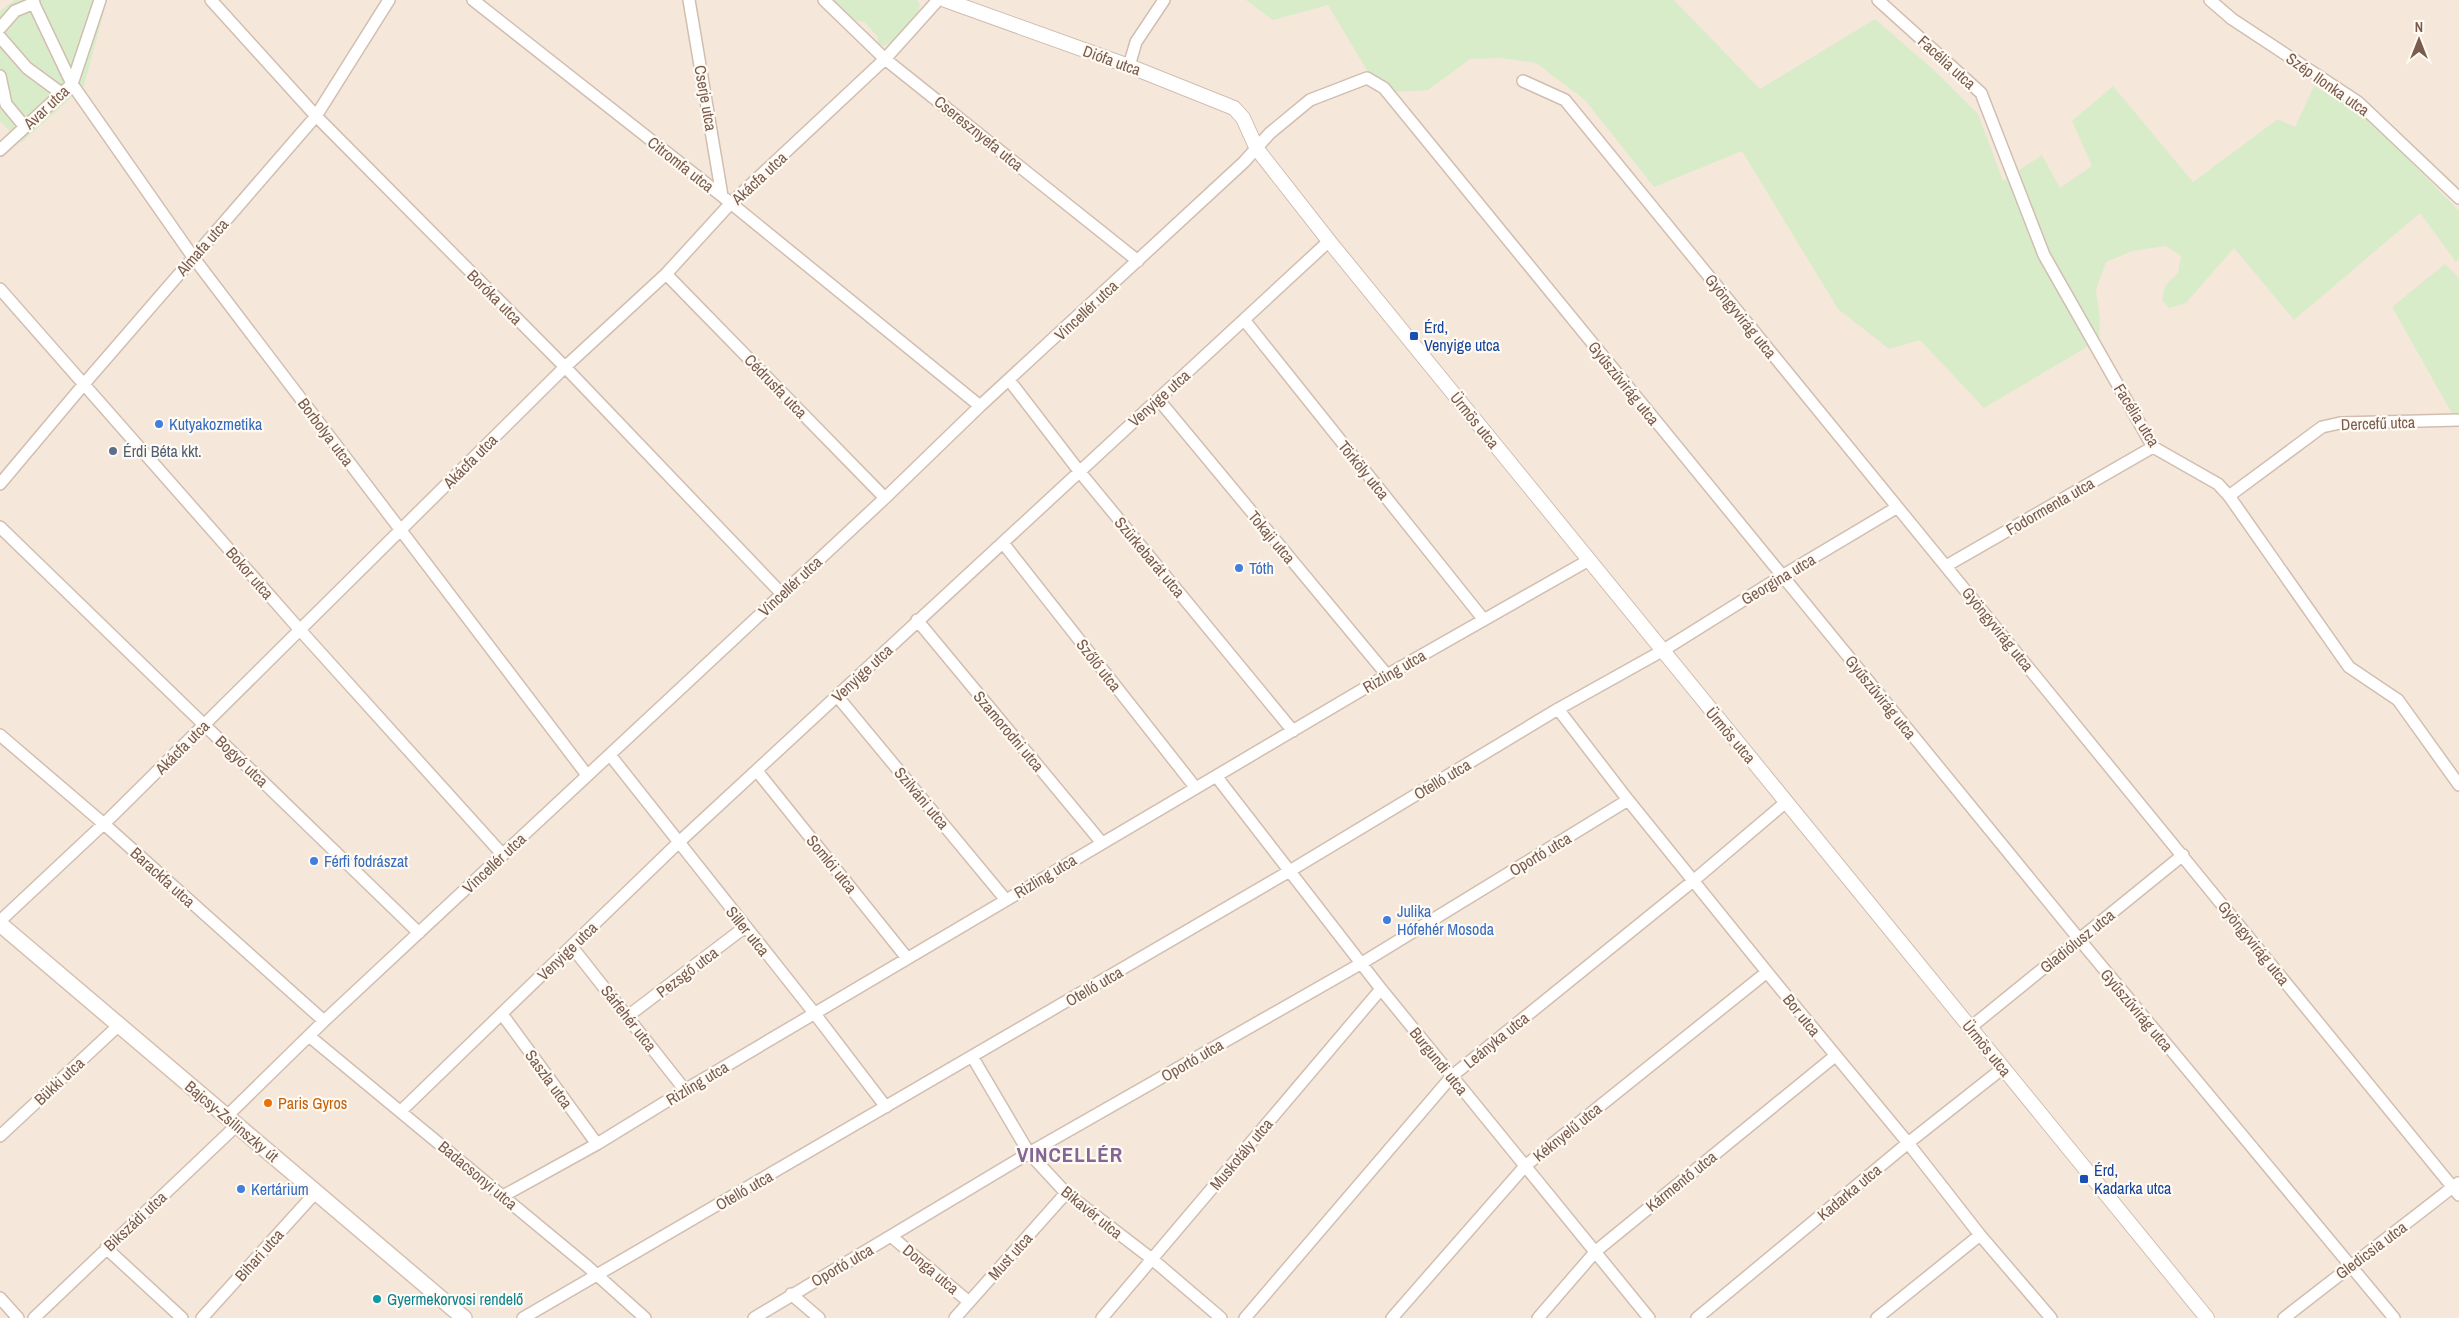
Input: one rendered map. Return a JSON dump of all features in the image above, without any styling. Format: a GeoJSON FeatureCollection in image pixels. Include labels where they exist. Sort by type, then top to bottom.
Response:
{"type":"FeatureCollection","features":[{"type":"Feature","properties":{"kind":"main road","name":"Bajcsy-Zsilinszky út"},"geometry":{"type":"LineString","coordinates":[[0,923],[118,1026],[464,1318]]}},
{"type":"Feature","properties":{"kind":"street","name":"Avar utca"},"geometry":{"type":"LineString","coordinates":[[0,150],[72,84],[100,0]]}},
{"type":"Feature","properties":{"kind":"street","name":"Boróka utca"},"geometry":{"type":"LineString","coordinates":[[210,0],[316,116],[565,367],[781,593]]}},
{"type":"Feature","properties":{"kind":"street","name":"Almafa utca"},"geometry":{"type":"LineString","coordinates":[[0,484],[316,116],[389,0]]}},
{"type":"Feature","properties":{"kind":"street","name":"Citromfa utca"},"geometry":{"type":"LineString","coordinates":[[473,0],[726,200],[980,406]]}},
{"type":"Feature","properties":{"kind":"street","name":"Cserje utca"},"geometry":{"type":"LineString","coordinates":[[689,0],[726,200]]}},
{"type":"Feature","properties":{"kind":"street","name":"Cseresznyefa utca"},"geometry":{"type":"LineString","coordinates":[[824,0],[885,59],[1138,261]]}},
{"type":"Feature","properties":{"kind":"street","name":"Akácfa utca"},"geometry":{"type":"LineString","coordinates":[[0,923],[104,824],[565,367],[666,274],[726,200],[885,59],[938,0]]}},
{"type":"Feature","properties":{"kind":"street","name":"Diófa utca"},"geometry":{"type":"LineString","coordinates":[[945,0],[1129,66],[1234,108],[1243,118],[1257,149]]}},
{"type":"Feature","properties":{"kind":"street"},"geometry":{"type":"LineString","coordinates":[[1129,66],[1136,42],[1164,0]]}},
{"type":"Feature","properties":{"kind":"street","name":"Facélia utca"},"geometry":{"type":"LineString","coordinates":[[1878,0],[1981,93],[2044,255],[2153,447],[2218,484],[2229,496],[2350,667],[2398,700],[2459,785]]}},
{"type":"Feature","properties":{"kind":"street"},"geometry":{"type":"LineString","coordinates":[[1888,8],[1898,0]]}},
{"type":"Feature","properties":{"kind":"street","name":"Szép Ilonka utca"},"geometry":{"type":"LineString","coordinates":[[2210,0],[2232,19],[2358,102],[2459,198]]}},
{"type":"Feature","properties":{"kind":"street","name":"Borbolya utca"},"geometry":{"type":"LineString","coordinates":[[33,1],[72,84],[193,257],[587,775]]}},
{"type":"Feature","properties":{"kind":"street"},"geometry":{"type":"LineString","coordinates":[[0,28],[15,10],[33,1]]}},
{"type":"Feature","properties":{"kind":"street"},"geometry":{"type":"LineString","coordinates":[[0,37],[27,68],[61,93]]}},
{"type":"Feature","properties":{"kind":"street"},"geometry":{"type":"LineString","coordinates":[[0,76],[6,104],[25,127]]}},
{"type":"Feature","properties":{"kind":"street","name":"Vincellér utca"},"geometry":{"type":"LineString","coordinates":[[232,1121],[324,1021],[885,498],[980,406],[1138,261],[1257,149],[1270,133],[1310,100],[1367,78]]}},
{"type":"Feature","properties":{"kind":"street","name":"Gyűszűvirág utca"},"geometry":{"type":"LineString","coordinates":[[1367,78],[1384,88],[2079,939],[2394,1318]]}},
{"type":"Feature","properties":{"kind":"street","name":"Gyöngyvirág utca"},"geometry":{"type":"LineString","coordinates":[[1523,81],[1565,100],[1896,508],[1946,566],[2457,1188]]}},
{"type":"Feature","properties":{"kind":"street","name":"Ürmös utca"},"geometry":{"type":"LineString","coordinates":[[1257,149],[1328,241],[2208,1318]]}},
{"type":"Feature","properties":{"kind":"street","name":"Venyige utca"},"geometry":{"type":"LineString","coordinates":[[402,1110],[678,842],[757,771],[1079,471],[1245,321],[1328,241]]}},
{"type":"Feature","properties":{"kind":"street","name":"Cédrusfa utca"},"geometry":{"type":"LineString","coordinates":[[666,274],[885,498]]}},
{"type":"Feature","properties":{"kind":"street","name":"Bokor utca"},"geometry":{"type":"LineString","coordinates":[[0,289],[300,630],[503,855]]}},
{"type":"Feature","properties":{"kind":"street","name":"Törköly utca"},"geometry":{"type":"LineString","coordinates":[[1245,321],[1484,620]]}},
{"type":"Feature","properties":{"kind":"street","name":"Szürkebarát utca"},"geometry":{"type":"LineString","coordinates":[[1009,380],[1079,471],[1294,731]]}},
{"type":"Feature","properties":{"kind":"street","name":"Tokaji utca"},"geometry":{"type":"LineString","coordinates":[[1158,399],[1387,674]]}},
{"type":"Feature","properties":{"kind":"street","name":"Dercefű utca"},"geometry":{"type":"LineString","coordinates":[[2229,496],[2322,426],[2340,423],[2459,420]]}},
{"type":"Feature","properties":{"kind":"street","name":"Fodormenta utca"},"geometry":{"type":"LineString","coordinates":[[1946,566],[2153,447]]}},
{"type":"Feature","properties":{"kind":"street","name":"Georgina utca"},"geometry":{"type":"LineString","coordinates":[[1662,651],[1896,508]]}},
{"type":"Feature","properties":{"kind":"street","name":"Bogyó utca"},"geometry":{"type":"LineString","coordinates":[[0,527],[419,933]]}},
{"type":"Feature","properties":{"kind":"street","name":"Szőlő utca"},"geometry":{"type":"LineString","coordinates":[[1003,543],[1195,787]]}},
{"type":"Feature","properties":{"kind":"street","name":"Rizling utca"},"geometry":{"type":"LineString","coordinates":[[503,1196],[597,1144],[1387,674],[1589,560]]}},
{"type":"Feature","properties":{"kind":"street","name":"Szamorodni utca"},"geometry":{"type":"LineString","coordinates":[[917,620],[1102,842]]}},
{"type":"Feature","properties":{"kind":"street","name":"Otelló utca"},"geometry":{"type":"LineString","coordinates":[[523,1318],[973,1058],[1288,872],[1558,709],[1662,651]]}},
{"type":"Feature","properties":{"kind":"street","name":"Szilváni utca"},"geometry":{"type":"LineString","coordinates":[[837,696],[1006,900]]}},
{"type":"Feature","properties":{"kind":"street","name":"Bor utca"},"geometry":{"type":"LineString","coordinates":[[1558,709],[1693,881],[1908,1143],[1980,1235],[2051,1318]]}},
{"type":"Feature","properties":{"kind":"street","name":"Barackfa utca"},"geometry":{"type":"LineString","coordinates":[[0,735],[104,824],[324,1021]]}},
{"type":"Feature","properties":{"kind":"street","name":"Siller utca"},"geometry":{"type":"LineString","coordinates":[[610,755],[815,1014],[886,1107]]}},
{"type":"Feature","properties":{"kind":"street","name":"Somlói utca"},"geometry":{"type":"LineString","coordinates":[[757,771],[907,958]]}},
{"type":"Feature","properties":{"kind":"street","name":"Burgundi utca"},"geometry":{"type":"LineString","coordinates":[[1216,776],[1288,872],[1381,989],[1649,1318]]}},
{"type":"Feature","properties":{"kind":"street","name":"Oportó utca"},"geometry":{"type":"LineString","coordinates":[[754,1318],[791,1294],[892,1237],[1029,1153],[1362,963],[1628,800]]}},
{"type":"Feature","properties":{"kind":"street","name":"Leányka utca"},"geometry":{"type":"LineString","coordinates":[[1245,1318],[1452,1076],[1693,881],[1786,802]]}},
{"type":"Feature","properties":{"kind":"street","name":"Gladiólusz utca"},"geometry":{"type":"LineString","coordinates":[[1971,1027],[2183,855]]}},
{"type":"Feature","properties":{"kind":"street","name":"Pezsgő utca"},"geometry":{"type":"LineString","coordinates":[[628,1016],[745,927]]}},
{"type":"Feature","properties":{"kind":"street","name":"Sárfehér utca"},"geometry":{"type":"LineString","coordinates":[[572,946],[685,1090]]}},
{"type":"Feature","properties":{"kind":"street","name":"Kéknyelű utca"},"geometry":{"type":"LineString","coordinates":[[1392,1318],[1525,1166],[1767,972]]}},
{"type":"Feature","properties":{"kind":"street","name":"Muskotály utca"},"geometry":{"type":"LineString","coordinates":[[1102,1318],[1381,989]]}},
{"type":"Feature","properties":{"kind":"street","name":"Saszla utca"},"geometry":{"type":"LineString","coordinates":[[502,1014],[597,1144]]}},
{"type":"Feature","properties":{"kind":"street","name":"Bükki utca"},"geometry":{"type":"LineString","coordinates":[[0,1136],[118,1026]]}},
{"type":"Feature","properties":{"kind":"street","name":"Badacsonyi utca"},"geometry":{"type":"LineString","coordinates":[[309,1036],[402,1110],[645,1318]]}},
{"type":"Feature","properties":{"kind":"street","name":"Kármentő utca"},"geometry":{"type":"LineString","coordinates":[[1538,1318],[1596,1251],[1835,1056]]}},
{"type":"Feature","properties":{"kind":"street","name":"Bikavér utca"},"geometry":{"type":"LineString","coordinates":[[973,1058],[1029,1153],[1066,1193],[1152,1259],[1221,1318]]}},
{"type":"Feature","properties":{"kind":"street","name":"Kadarka utca"},"geometry":{"type":"LineString","coordinates":[[1696,1318],[1908,1143],[2004,1068]]}},
{"type":"Feature","properties":{"kind":"street","name":"Bikszádi utca"},"geometry":{"type":"LineString","coordinates":[[34,1318],[232,1121]]}},
{"type":"Feature","properties":{"kind":"street","name":"Gledicsia utca"},"geometry":{"type":"LineString","coordinates":[[2284,1318],[2350,1266],[2457,1188]]}},
{"type":"Feature","properties":{"kind":"street","name":"Bihari utca"},"geometry":{"type":"LineString","coordinates":[[202,1318],[316,1192]]}},
{"type":"Feature","properties":{"kind":"street","name":"Must utca"},"geometry":{"type":"LineString","coordinates":[[955,1318],[1066,1193]]}},
{"type":"Feature","properties":{"kind":"street"},"geometry":{"type":"LineString","coordinates":[[1877,1318],[1980,1235]]}},
{"type":"Feature","properties":{"kind":"street","name":"Donga utca"},"geometry":{"type":"LineString","coordinates":[[892,1237],[969,1302]]}},
{"type":"Feature","properties":{"kind":"street"},"geometry":{"type":"LineString","coordinates":[[106,1248],[182,1318]]}},
{"type":"Feature","properties":{"kind":"street"},"geometry":{"type":"LineString","coordinates":[[791,1294],[819,1318]]}},
{"type":"Feature","properties":{"kind":"street"},"geometry":{"type":"LineString","coordinates":[[0,1298],[18,1318]]}},
{"type":"Feature","properties":{"kind":"shaded area"},"geometry":{"type":"Polygon","coordinates":[[[0,0],[2459,0],[2459,1318],[0,1318],[0,0]]]}},
{"type":"Feature","properties":{"kind":"green space"},"geometry":{"type":"Polygon","coordinates":[[[15,0],[107,0],[84,86],[21,143],[0,121],[0,11],[15,0]]]}},
{"type":"Feature","properties":{"kind":"green space"},"geometry":{"type":"Polygon","coordinates":[[[833,0],[917,0],[920,5],[915,17],[906,29],[894,40],[883,46],[878,43],[878,37],[864,22],[854,20],[833,0]]]}},
{"type":"Feature","properties":{"kind":"green space"},"geometry":{"type":"Polygon","coordinates":[[[1246,0],[1674,0],[1760,89],[1875,19],[1935,71],[1978,114],[2003,181],[2042,155],[2060,188],[2092,166],[2072,121],[2113,86],[2193,182],[2278,119],[2295,127],[2314,86],[2362,112],[2459,211],[2459,259],[2456,262],[2420,213],[2294,320],[2234,248],[2186,303],[2169,308],[2162,300],[2165,286],[2178,273],[2181,256],[2166,246],[2132,251],[2106,262],[2096,290],[2100,320],[2099,340],[1984,408],[1920,340],[1889,349],[1838,309],[1742,151],[1654,187],[1585,100],[1536,63],[1501,58],[1470,59],[1428,90],[1397,92],[1368,72],[1328,5],[1273,20],[1246,0]]]}},
{"type":"Feature","properties":{"kind":"green space"},"geometry":{"type":"Polygon","coordinates":[[[2445,264],[2459,278],[2459,426],[2392,307],[2445,264]]]}},
{"type":"Feature","properties":{"kind":"place","name":"Érd, Venyige utca"},"geometry":{"type":"Point","coordinates":[1414,336]}},
{"type":"Feature","properties":{"kind":"place","name":"Kutyakozmetika"},"geometry":{"type":"Point","coordinates":[159,424]}},
{"type":"Feature","properties":{"kind":"place","name":"Érdi Béta kkt."},"geometry":{"type":"Point","coordinates":[113,451]}},
{"type":"Feature","properties":{"kind":"place","name":"Tóth"},"geometry":{"type":"Point","coordinates":[1239,568]}},
{"type":"Feature","properties":{"kind":"place","name":"Férfi fodrászat"},"geometry":{"type":"Point","coordinates":[314,861]}},
{"type":"Feature","properties":{"kind":"place","name":"Julika Hófehér Mosoda"},"geometry":{"type":"Point","coordinates":[1387,920]}},
{"type":"Feature","properties":{"kind":"place","name":"Paris Gyros"},"geometry":{"type":"Point","coordinates":[268,1103]}},
{"type":"Feature","properties":{"kind":"place","name":"Érd, Kadarka utca"},"geometry":{"type":"Point","coordinates":[2084,1179]}},
{"type":"Feature","properties":{"kind":"place","name":"Kertárium"},"geometry":{"type":"Point","coordinates":[241,1189]}},
{"type":"Feature","properties":{"kind":"place","name":"Gyermekorvosi rendelő"},"geometry":{"type":"Point","coordinates":[377,1299]}},
{"type":"Feature","properties":{"kind":"district","name":"VINCELLÉR"},"geometry":{"type":"Point","coordinates":[1070,1154]}}]}
